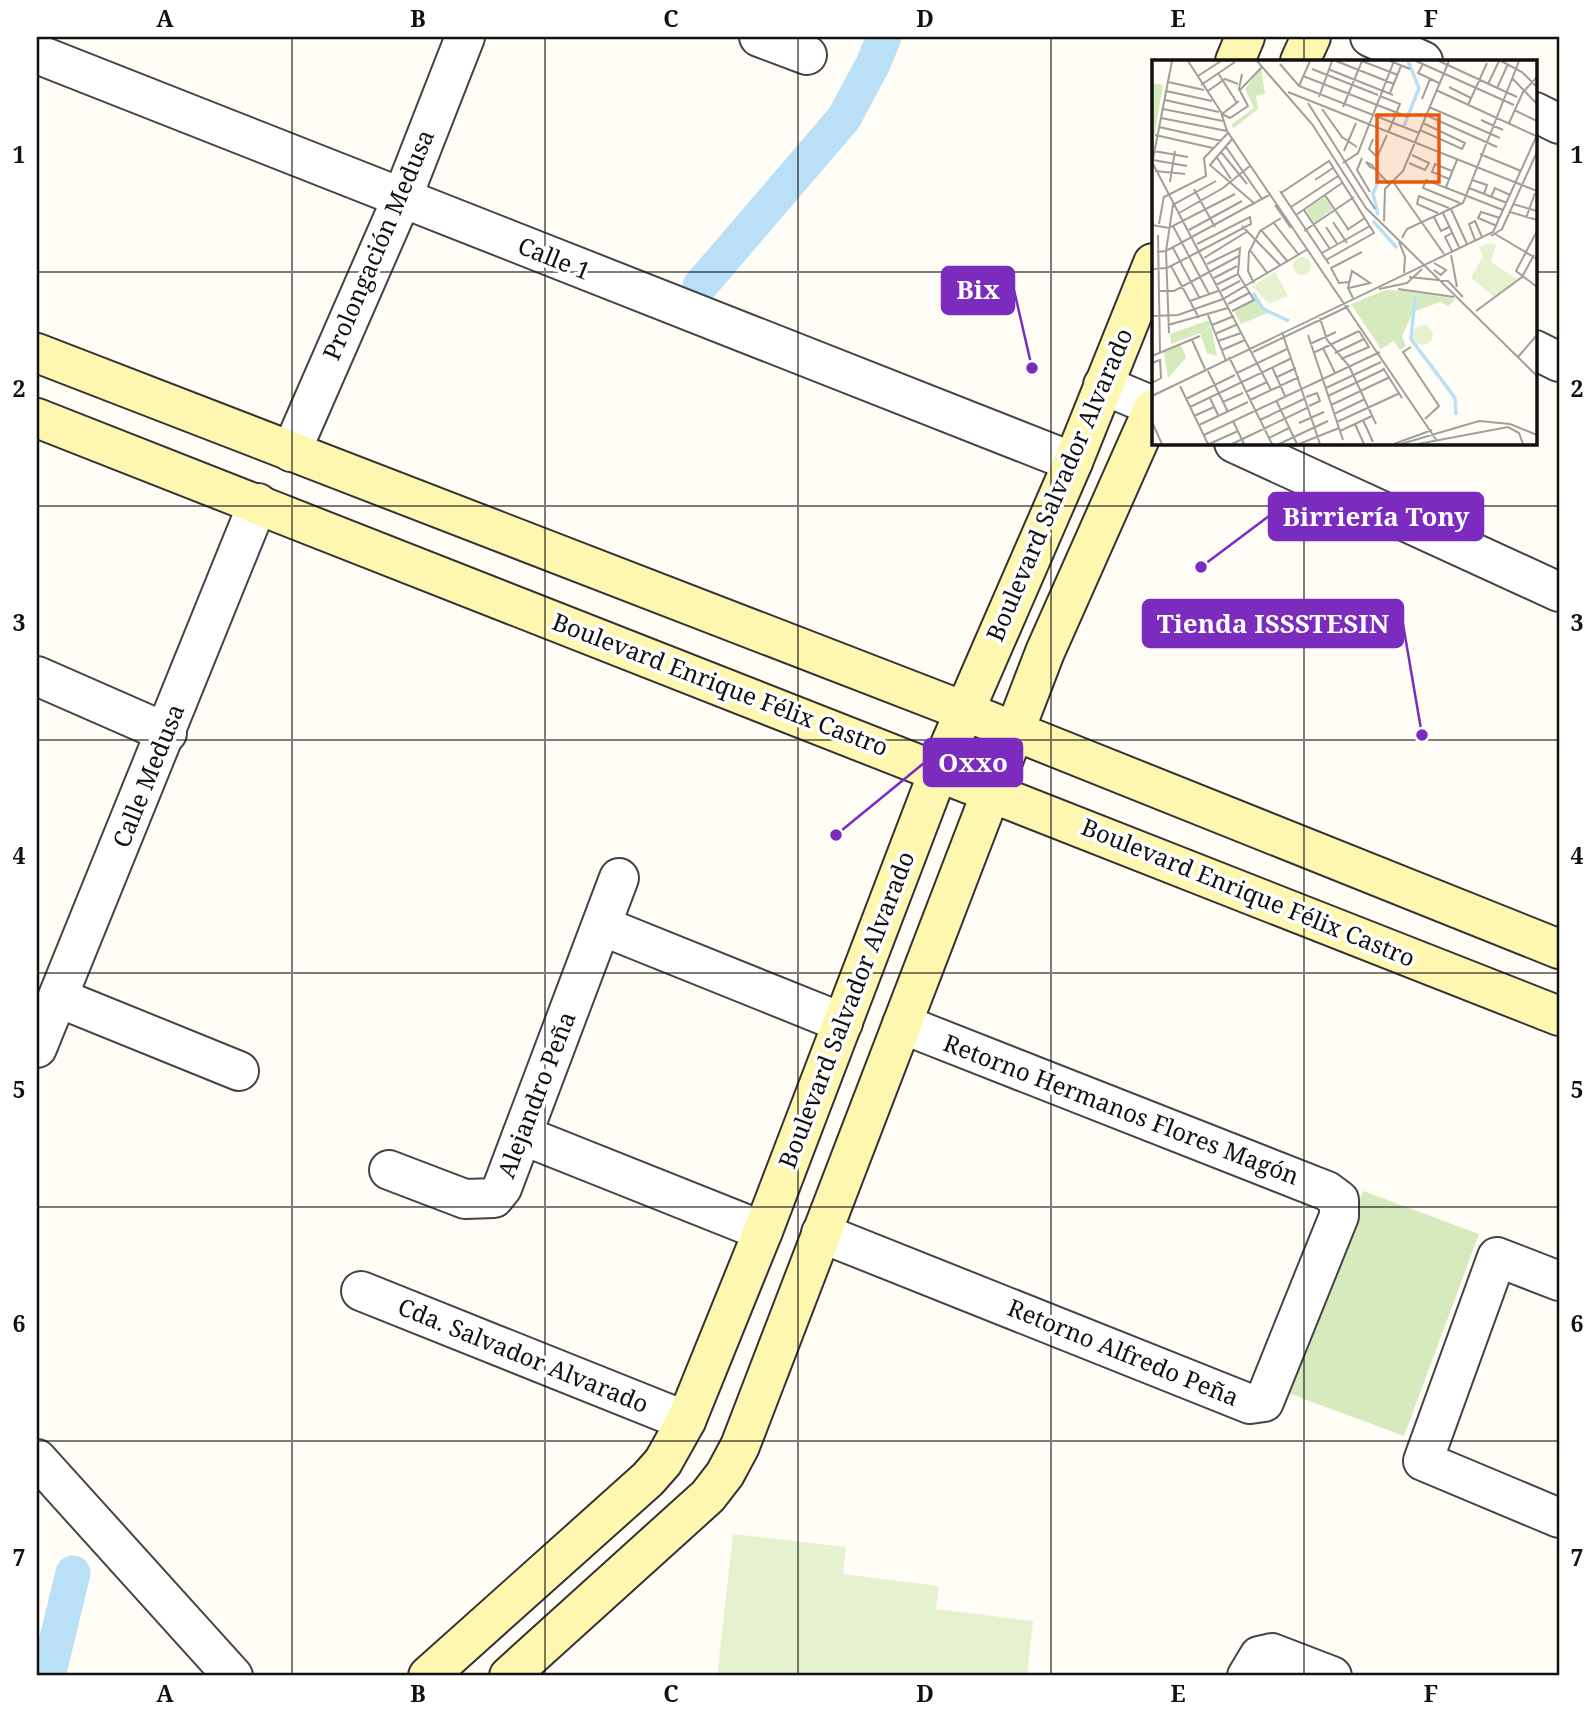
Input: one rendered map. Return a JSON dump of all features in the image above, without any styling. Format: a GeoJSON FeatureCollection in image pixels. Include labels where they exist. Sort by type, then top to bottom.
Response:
{"type":"FeatureCollection","features":[{"type":"Feature","properties":{"kind":"street","name":"Prolongación Medusa"},"geometry":{"type":"LineString","coordinates":[[291,452],[402,198],[465,37]]}},
{"type":"Feature","properties":{"kind":"street"},"geometry":{"type":"LineString","coordinates":[[759,37],[807,55]]}},
{"type":"Feature","properties":{"kind":"street"},"geometry":{"type":"LineString","coordinates":[[1235,60],[1245,37]]}},
{"type":"Feature","properties":{"kind":"street"},"geometry":{"type":"LineString","coordinates":[[1300,60],[1311,37]]}},
{"type":"Feature","properties":{"kind":"street"},"geometry":{"type":"LineString","coordinates":[[1370,37],[1421,60]]}},
{"type":"Feature","properties":{"kind":"street","name":"Calle 1"},"geometry":{"type":"LineString","coordinates":[[37,54],[1073,462]]}},
{"type":"Feature","properties":{"kind":"street"},"geometry":{"type":"LineString","coordinates":[[1536,112],[1559,124]]}},
{"type":"Feature","properties":{"kind":"street","name":"Boulevard Salvador Alvarado"},"geometry":{"type":"LineString","coordinates":[[428,1676],[648,1479],[663,1462],[686,1421],[763,1231],[939,770],[1073,462],[1152,265]]}},
{"type":"Feature","properties":{"kind":"street"},"geometry":{"type":"LineString","coordinates":[[1536,350],[1559,362]]}},
{"type":"Feature","properties":{"kind":"street"},"geometry":{"type":"LineString","coordinates":[[37,353],[964,711],[1559,949]]}},
{"type":"Feature","properties":{"kind":"street"},"geometry":{"type":"LineString","coordinates":[[1103,385],[1152,407]]}},
{"type":"Feature","properties":{"kind":"street","name":"Boulevard Salvador Alvarado"},"geometry":{"type":"LineString","coordinates":[[509,1676],[708,1496],[725,1474],[753,1417],[793,1305],[1045,652],[1152,409]]}},
{"type":"Feature","properties":{"kind":"street","name":"Boulevard Enrique Félix Castro"},"geometry":{"type":"LineString","coordinates":[[37,418],[939,770],[1559,1016]]}},
{"type":"Feature","properties":{"kind":"street"},"geometry":{"type":"LineString","coordinates":[[1236,444],[1559,592]]}},
{"type":"Feature","properties":{"kind":"street","name":"Calle Medusa"},"geometry":{"type":"LineString","coordinates":[[37,1048],[258,503]]}},
{"type":"Feature","properties":{"kind":"street"},"geometry":{"type":"LineString","coordinates":[[37,676],[167,733]]}},
{"type":"Feature","properties":{"kind":"street","name":"Alejandro Peña"},"geometry":{"type":"LineString","coordinates":[[388,1170],[465,1199],[494,1198],[502,1188],[619,878]]}},
{"type":"Feature","properties":{"kind":"street"},"geometry":{"type":"LineString","coordinates":[[602,926],[843,1023]]}},
{"type":"Feature","properties":{"kind":"street"},"geometry":{"type":"LineString","coordinates":[[877,934],[929,954]]}},
{"type":"Feature","properties":{"kind":"street"},"geometry":{"type":"LineString","coordinates":[[59,998],[239,1071]]}},
{"type":"Feature","properties":{"kind":"street","name":"Retorno Hermanos Flores Magón"},"geometry":{"type":"LineString","coordinates":[[902,1024],[1327,1191],[1339,1200]]}},
{"type":"Feature","properties":{"kind":"street"},"geometry":{"type":"LineString","coordinates":[[522,1135],[763,1231]]}},
{"type":"Feature","properties":{"kind":"street","name":"Retorno Alfredo Peña"},"geometry":{"type":"LineString","coordinates":[[821,1233],[1250,1404],[1264,1402],[1339,1216],[1339,1200]]}},
{"type":"Feature","properties":{"kind":"street"},"geometry":{"type":"LineString","coordinates":[[1559,1281],[1497,1257],[1423,1461],[1559,1518]]}},
{"type":"Feature","properties":{"kind":"street"},"geometry":{"type":"LineString","coordinates":[[739,1285],[793,1305]]}},
{"type":"Feature","properties":{"kind":"street","name":"Cda. Salvador Alvarado"},"geometry":{"type":"LineString","coordinates":[[361,1291],[686,1421]]}},
{"type":"Feature","properties":{"kind":"street"},"geometry":{"type":"LineString","coordinates":[[37,1459],[233,1676]]}},
{"type":"Feature","properties":{"kind":"street"},"geometry":{"type":"LineString","coordinates":[[1253,1666],[1272,1653],[1332,1676]]}},
{"type":"Feature","properties":{"kind":"green space"},"geometry":{"type":"Polygon","coordinates":[[[1363,1191],[1479,1234],[1404,1436],[1288,1393],[1363,1191]]]}},
{"type":"Feature","properties":{"kind":"green space"},"geometry":{"type":"Polygon","coordinates":[[[733,1534],[846,1547],[843,1574],[939,1586],[936,1609],[1033,1621],[1027,1676],[717,1676],[733,1534]]]}},
{"type":"Feature","properties":{"kind":"waterway"},"geometry":{"type":"LineString","coordinates":[[700,286],[844,118],[884,37]]}},
{"type":"Feature","properties":{"kind":"waterway"},"geometry":{"type":"LineString","coordinates":[[48,1676],[73,1573]]}},
{"type":"Feature","properties":{"kind":"place","name":"Bix"},"geometry":{"type":"Point","coordinates":[1032,368]}},
{"type":"Feature","properties":{"kind":"place","name":"Birriería Tony"},"geometry":{"type":"Point","coordinates":[1201,567]}},
{"type":"Feature","properties":{"kind":"place","name":"Tienda ISSSTESIN"},"geometry":{"type":"Point","coordinates":[1422,735]}},
{"type":"Feature","properties":{"kind":"place","name":"Oxxo"},"geometry":{"type":"Point","coordinates":[836,835]}}]}
